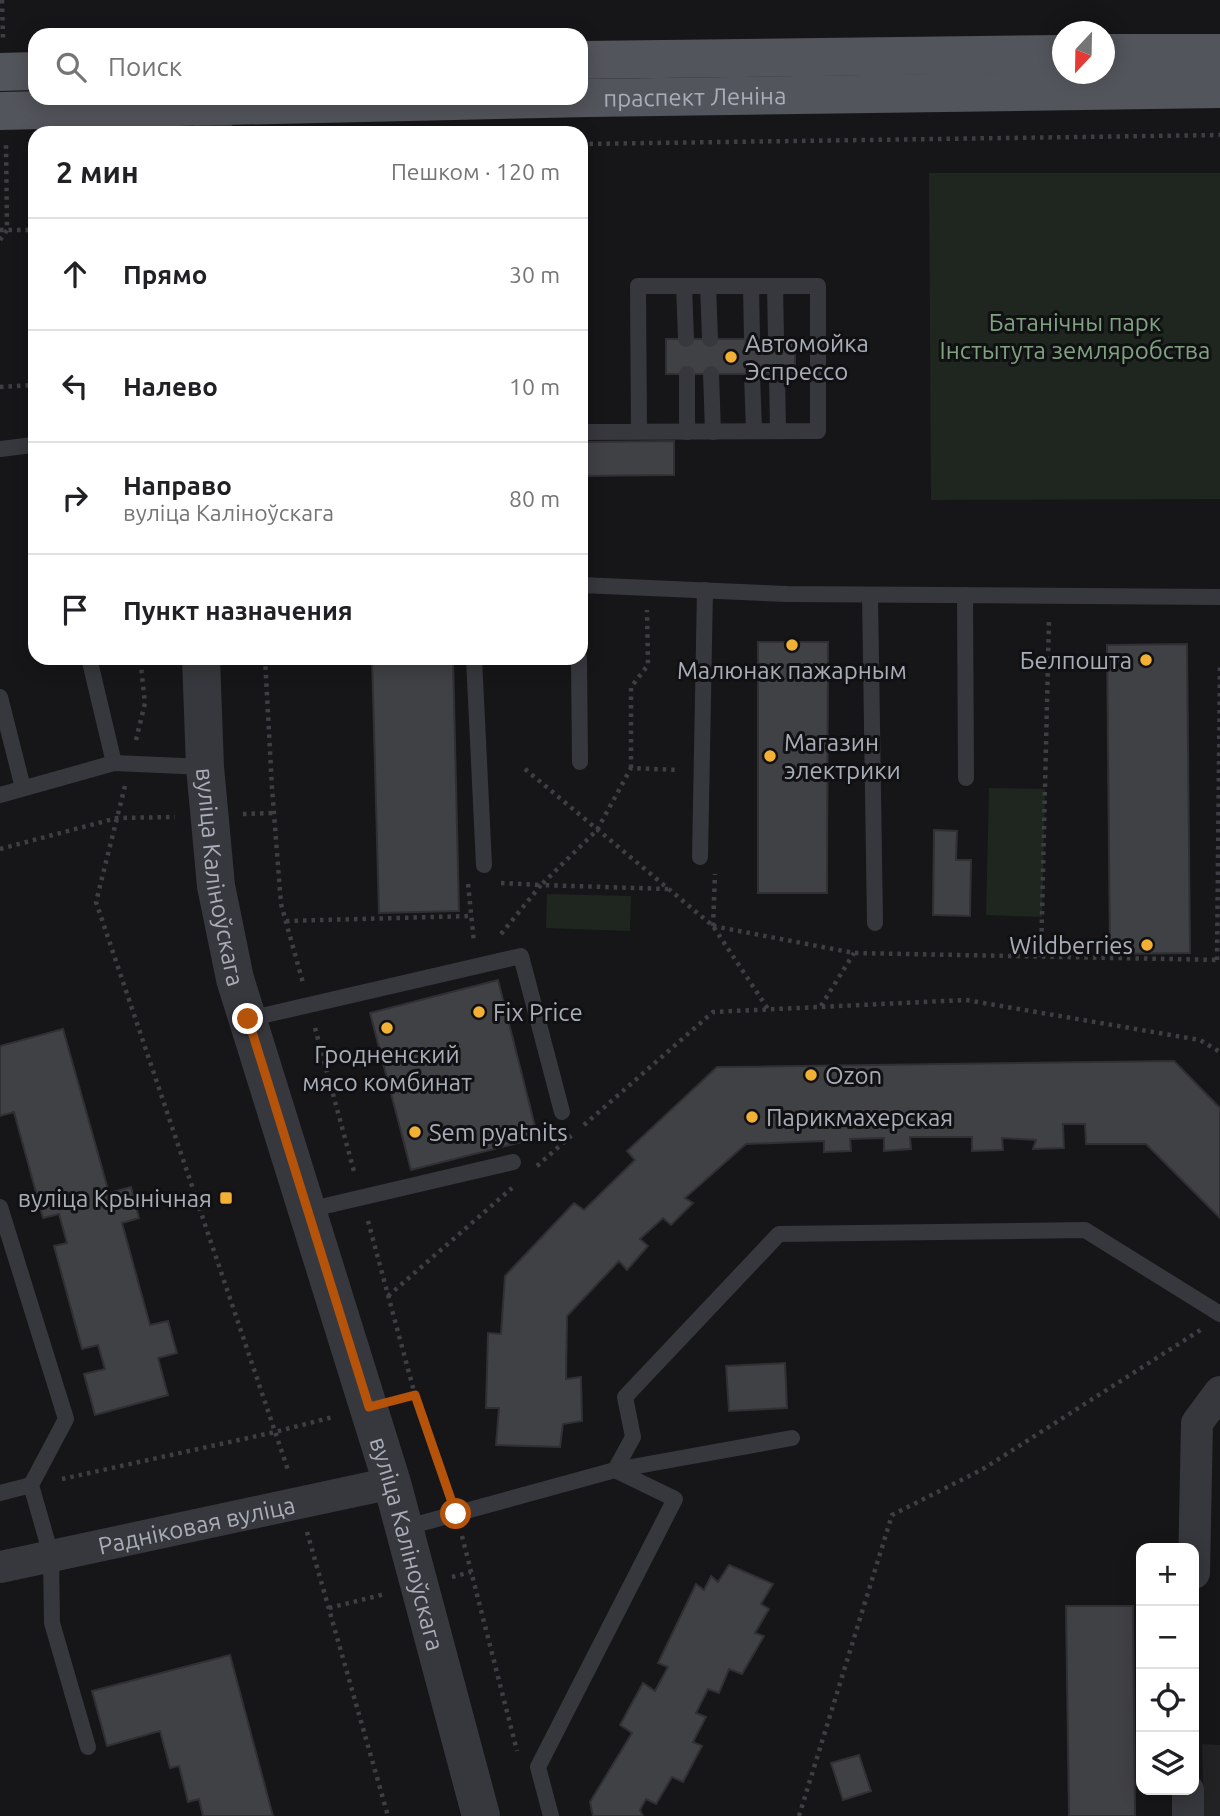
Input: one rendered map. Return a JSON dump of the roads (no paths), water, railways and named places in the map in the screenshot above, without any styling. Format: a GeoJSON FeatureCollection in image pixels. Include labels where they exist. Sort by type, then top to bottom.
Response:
{"type":"FeatureCollection","features":[{"type":"Feature","properties":{"kind":"main road"},"geometry":{"type":"LineString","coordinates":[[1115,53],[1220,53]]}},
{"type":"Feature","properties":{"kind":"main road","name":"праспект Леніна"},"geometry":{"type":"LineString","coordinates":[[588,60],[1052,54]]}},
{"type":"Feature","properties":{"kind":"main road"},"geometry":{"type":"LineString","coordinates":[[0,72],[28,71]]}},
{"type":"Feature","properties":{"kind":"main road","name":"праспект Леніна"},"geometry":{"type":"LineString","coordinates":[[588,98],[1220,89]]}},
{"type":"Feature","properties":{"kind":"main road","name":"праспект Леніна"},"geometry":{"type":"LineString","coordinates":[[0,111],[214,113],[413,105]]}},
{"type":"Feature","properties":{"kind":"street","name":"вуліца Каліноўскага"},"geometry":{"type":"LineString","coordinates":[[201,665],[205,767],[216,886],[235,979],[392,1483],[481,1816]]}},
{"type":"Feature","properties":{"kind":"street"},"geometry":{"type":"LineString","coordinates":[[1195,1543],[1198,1423],[1220,1392]]}},
{"type":"Feature","properties":{"kind":"street","name":"Радніковая вуліца"},"geometry":{"type":"LineString","coordinates":[[0,1567],[392,1483]]}},
{"type":"Feature","properties":{"kind":"street"},"geometry":{"type":"LineString","coordinates":[[1188,1795],[1188,1816]]}},
{"type":"Feature","properties":{"kind":"lane"},"geometry":{"type":"LineString","coordinates":[[588,432],[639,432],[687,432],[713,432],[818,431],[818,286],[638,286],[639,432]]}},
{"type":"Feature","properties":{"kind":"lane"},"geometry":{"type":"LineString","coordinates":[[684,286],[686,340]]}},
{"type":"Feature","properties":{"kind":"lane"},"geometry":{"type":"LineString","coordinates":[[708,286],[710,339]]}},
{"type":"Feature","properties":{"kind":"lane"},"geometry":{"type":"LineString","coordinates":[[751,286],[752,339]]}},
{"type":"Feature","properties":{"kind":"lane"},"geometry":{"type":"LineString","coordinates":[[775,286],[776,339]]}},
{"type":"Feature","properties":{"kind":"lane"},"geometry":{"type":"LineString","coordinates":[[687,374],[687,432]]}},
{"type":"Feature","properties":{"kind":"lane"},"geometry":{"type":"LineString","coordinates":[[711,374],[713,432]]}},
{"type":"Feature","properties":{"kind":"lane"},"geometry":{"type":"LineString","coordinates":[[752,374],[754,431]]}},
{"type":"Feature","properties":{"kind":"lane"},"geometry":{"type":"LineString","coordinates":[[777,374],[778,431]]}},
{"type":"Feature","properties":{"kind":"lane"},"geometry":{"type":"LineString","coordinates":[[0,449],[28,446]]}},
{"type":"Feature","properties":{"kind":"lane"},"geometry":{"type":"LineString","coordinates":[[588,585],[870,594],[1220,597]]}},
{"type":"Feature","properties":{"kind":"lane"},"geometry":{"type":"LineString","coordinates":[[700,857],[705,590]]}},
{"type":"Feature","properties":{"kind":"lane"},"geometry":{"type":"LineString","coordinates":[[870,594],[874,923]]}},
{"type":"Feature","properties":{"kind":"lane"},"geometry":{"type":"LineString","coordinates":[[965,595],[965,778]]}},
{"type":"Feature","properties":{"kind":"lane"},"geometry":{"type":"LineString","coordinates":[[91,665],[122,763]]}},
{"type":"Feature","properties":{"kind":"lane"},"geometry":{"type":"LineString","coordinates":[[474,665],[484,865]]}},
{"type":"Feature","properties":{"kind":"lane"},"geometry":{"type":"LineString","coordinates":[[579,665],[580,762]]}},
{"type":"Feature","properties":{"kind":"lane"},"geometry":{"type":"LineString","coordinates":[[0,697],[23,788]]}},
{"type":"Feature","properties":{"kind":"lane"},"geometry":{"type":"LineString","coordinates":[[0,795],[122,763],[205,767]]}},
{"type":"Feature","properties":{"kind":"lane"},"geometry":{"type":"LineString","coordinates":[[248,1019],[521,956],[562,1112]]}},
{"type":"Feature","properties":{"kind":"lane"},"geometry":{"type":"LineString","coordinates":[[308,1210],[513,1162]]}},
{"type":"Feature","properties":{"kind":"lane"},"geometry":{"type":"LineString","coordinates":[[0,1207],[66,1419],[31,1485],[51,1555],[52,1623],[88,1747]]}},
{"type":"Feature","properties":{"kind":"lane"},"geometry":{"type":"LineString","coordinates":[[615,1470],[633,1437],[625,1397],[779,1234],[1085,1230],[1214,1320]]}},
{"type":"Feature","properties":{"kind":"lane"},"geometry":{"type":"LineString","coordinates":[[404,1528],[615,1470],[793,1438]]}},
{"type":"Feature","properties":{"kind":"lane"},"geometry":{"type":"LineString","coordinates":[[551,1816],[538,1767],[675,1499],[615,1470]]}},
{"type":"Feature","properties":{"kind":"lane"},"geometry":{"type":"LineString","coordinates":[[0,1493],[31,1485]]}},
{"type":"Feature","properties":{"kind":"place","name":"Автомойка Эспрессо"},"geometry":{"type":"Point","coordinates":[731,357]}},
{"type":"Feature","properties":{"kind":"place","name":"Малюнак пажарным"},"geometry":{"type":"Point","coordinates":[792,645]}},
{"type":"Feature","properties":{"kind":"place","name":"Белпошта"},"geometry":{"type":"Point","coordinates":[1146,660]}},
{"type":"Feature","properties":{"kind":"place","name":"Магазин электрики"},"geometry":{"type":"Point","coordinates":[770,756]}},
{"type":"Feature","properties":{"kind":"place","name":"Wildberries"},"geometry":{"type":"Point","coordinates":[1147,945]}},
{"type":"Feature","properties":{"kind":"place","name":"Fix Price"},"geometry":{"type":"Point","coordinates":[479,1012]}},
{"type":"Feature","properties":{"kind":"place","name":"Гродненский мясо комбинат"},"geometry":{"type":"Point","coordinates":[387,1028]}},
{"type":"Feature","properties":{"kind":"place","name":"Ozon"},"geometry":{"type":"Point","coordinates":[811,1075]}},
{"type":"Feature","properties":{"kind":"place","name":"Парикмахерская"},"geometry":{"type":"Point","coordinates":[752,1117]}},
{"type":"Feature","properties":{"kind":"place","name":"Sem pyatnits"},"geometry":{"type":"Point","coordinates":[415,1132]}},
{"type":"Feature","properties":{"kind":"place","name":"вуліца Крынічная"},"geometry":{"type":"Point","coordinates":[226,1198]}},
{"type":"Feature","properties":{"kind":"park label","name":"Батанічны парк Інстытута земляробства"},"geometry":{"type":"Point","coordinates":[1075,336]}}]}
